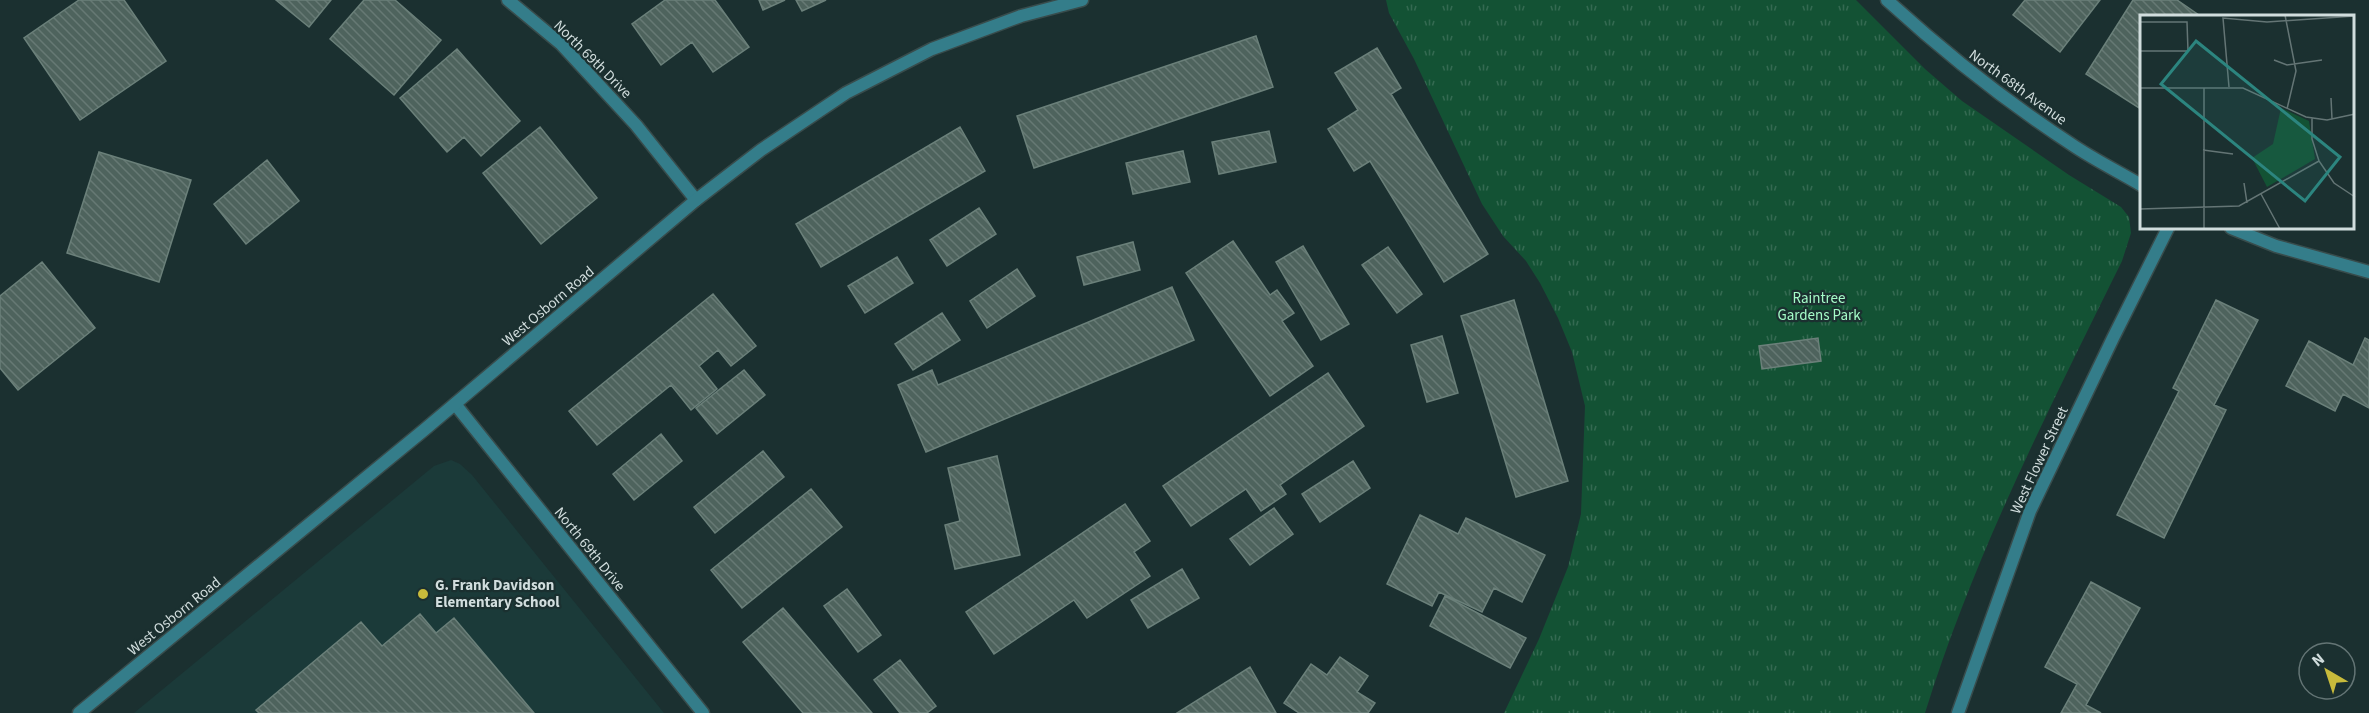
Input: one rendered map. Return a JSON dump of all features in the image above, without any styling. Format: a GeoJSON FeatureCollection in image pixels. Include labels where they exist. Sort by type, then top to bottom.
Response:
{"type":"FeatureCollection","features":[{"type":"Feature","properties":{"kind":"street","name":"North 69th Drive"},"geometry":{"type":"LineString","coordinates":[[508,0],[561,44],[636,125],[696,200]]}},
{"type":"Feature","properties":{"kind":"street","name":"West Osborn Road"},"geometry":{"type":"LineString","coordinates":[[79,713],[455,404],[696,200],[761,150],[846,93],[932,49],[1021,16],[1082,0]]}},
{"type":"Feature","properties":{"kind":"street","name":"North 68th Avenue"},"geometry":{"type":"LineString","coordinates":[[1887,0],[1933,43],[1989,85],[2074,146],[2140,184]]}},
{"type":"Feature","properties":{"kind":"street","name":"West Flower Street"},"geometry":{"type":"LineString","coordinates":[[1958,713],[2030,511],[2167,230]]}},
{"type":"Feature","properties":{"kind":"street"},"geometry":{"type":"LineString","coordinates":[[2236,230],[2276,246],[2369,273]]}},
{"type":"Feature","properties":{"kind":"street","name":"North 69th Drive"},"geometry":{"type":"LineString","coordinates":[[455,404],[703,713]]}},
{"type":"Feature","properties":{"kind":"shaded area","name":"G. Frank Davidson Elementary School"},"geometry":{"type":"Polygon","coordinates":[[[451,460],[460,464],[472,475],[664,713],[134,713],[434,466],[451,460]]]}},
{"type":"Feature","properties":{"kind":"green space","name":"Raintree Gardens Park"},"geometry":{"type":"Polygon","coordinates":[[[1386,0],[1856,0],[1925,69],[1962,101],[2069,175],[2121,207],[2129,217],[2131,233],[2122,261],[2041,427],[1990,540],[1966,597],[1925,713],[1504,713],[1539,639],[1568,567],[1581,514],[1585,406],[1572,352],[1558,318],[1526,261],[1503,236],[1482,204],[1414,59],[1389,13],[1386,0]]]}},
{"type":"Feature","properties":{"kind":"building"},"geometry":{"type":"Polygon","coordinates":[[[79,0],[124,0],[166,61],[80,120],[24,38],[79,0]]]}},
{"type":"Feature","properties":{"kind":"building"},"geometry":{"type":"Polygon","coordinates":[[[276,0],[331,0],[309,27],[276,0]]]}},
{"type":"Feature","properties":{"kind":"building"},"geometry":{"type":"Polygon","coordinates":[[[364,0],[395,0],[441,40],[394,95],[330,39],[364,0]]]}},
{"type":"Feature","properties":{"kind":"building"},"geometry":{"type":"Polygon","coordinates":[[[665,0],[715,0],[749,47],[713,72],[692,42],[661,65],[632,24],[665,0]]]}},
{"type":"Feature","properties":{"kind":"building"},"geometry":{"type":"Polygon","coordinates":[[[759,0],[785,0],[763,10],[759,0]]]}},
{"type":"Feature","properties":{"kind":"building"},"geometry":{"type":"Polygon","coordinates":[[[796,0],[826,0],[802,11],[796,0]]]}},
{"type":"Feature","properties":{"kind":"building"},"geometry":{"type":"Polygon","coordinates":[[[2025,0],[2100,0],[2060,52],[2013,15],[2025,0]]]}},
{"type":"Feature","properties":{"kind":"building"},"geometry":{"type":"Polygon","coordinates":[[[2133,0],[2177,0],[2199,15],[2140,15],[2139,108],[2086,74],[2133,0]]]}},
{"type":"Feature","properties":{"kind":"building"},"geometry":{"type":"Polygon","coordinates":[[[1256,36],[1273,87],[1034,168],[1017,116],[1256,36]]]}},
{"type":"Feature","properties":{"kind":"building"},"geometry":{"type":"Polygon","coordinates":[[[1377,48],[1401,88],[1391,94],[1488,254],[1444,282],[1370,161],[1354,171],[1328,129],[1358,110],[1335,73],[1377,48]]]}},
{"type":"Feature","properties":{"kind":"building"},"geometry":{"type":"Polygon","coordinates":[[[457,49],[520,121],[481,156],[464,137],[447,152],[400,98],[457,49]]]}},
{"type":"Feature","properties":{"kind":"building"},"geometry":{"type":"Polygon","coordinates":[[[540,127],[597,198],[541,244],[483,173],[540,127]]]}},
{"type":"Feature","properties":{"kind":"building"},"geometry":{"type":"Polygon","coordinates":[[[960,127],[985,171],[821,267],[796,224],[960,127]]]}},
{"type":"Feature","properties":{"kind":"building"},"geometry":{"type":"Polygon","coordinates":[[[1269,131],[1276,162],[1219,174],[1212,142],[1269,131]]]}},
{"type":"Feature","properties":{"kind":"building"},"geometry":{"type":"Polygon","coordinates":[[[1183,151],[1190,182],[1133,194],[1126,163],[1183,151]]]}},
{"type":"Feature","properties":{"kind":"building"},"geometry":{"type":"Polygon","coordinates":[[[99,152],[191,180],[159,282],[67,253],[99,152]]]}},
{"type":"Feature","properties":{"kind":"building"},"geometry":{"type":"Polygon","coordinates":[[[267,160],[299,201],[246,244],[214,204],[267,160]]]}},
{"type":"Feature","properties":{"kind":"building"},"geometry":{"type":"Polygon","coordinates":[[[979,208],[996,234],[947,266],[930,240],[979,208]]]}},
{"type":"Feature","properties":{"kind":"building"},"geometry":{"type":"Polygon","coordinates":[[[1233,241],[1270,295],[1277,290],[1294,313],[1282,321],[1313,366],[1270,396],[1186,273],[1233,241]]]}},
{"type":"Feature","properties":{"kind":"building"},"geometry":{"type":"Polygon","coordinates":[[[1133,242],[1140,270],[1084,285],[1077,257],[1133,242]]]}},
{"type":"Feature","properties":{"kind":"building"},"geometry":{"type":"Polygon","coordinates":[[[1303,246],[1349,324],[1321,340],[1276,262],[1303,246]]]}},
{"type":"Feature","properties":{"kind":"building"},"geometry":{"type":"Polygon","coordinates":[[[1388,247],[1422,294],[1397,313],[1362,265],[1388,247]]]}},
{"type":"Feature","properties":{"kind":"building"},"geometry":{"type":"Polygon","coordinates":[[[897,257],[913,283],[865,313],[848,286],[897,257]]]}},
{"type":"Feature","properties":{"kind":"building"},"geometry":{"type":"Polygon","coordinates":[[[42,262],[95,328],[18,390],[0,368],[0,296],[42,262]]]}},
{"type":"Feature","properties":{"kind":"building"},"geometry":{"type":"Polygon","coordinates":[[[1017,269],[1035,296],[987,328],[970,301],[1017,269]]]}},
{"type":"Feature","properties":{"kind":"building"},"geometry":{"type":"Polygon","coordinates":[[[1172,287],[1194,340],[926,452],[898,385],[932,370],[938,385],[1172,287]]]}},
{"type":"Feature","properties":{"kind":"building"},"geometry":{"type":"Polygon","coordinates":[[[713,294],[756,346],[731,366],[718,350],[699,366],[717,389],[691,410],[671,385],[597,445],[569,411],[713,294]]]}},
{"type":"Feature","properties":{"kind":"building"},"geometry":{"type":"Polygon","coordinates":[[[1514,300],[1568,481],[1516,497],[1461,316],[1514,300]]]}},
{"type":"Feature","properties":{"kind":"building"},"geometry":{"type":"Polygon","coordinates":[[[2216,300],[2258,320],[2214,405],[2226,410],[2164,538],[2117,515],[2179,391],[2173,388],[2216,300]]]}},
{"type":"Feature","properties":{"kind":"building"},"geometry":{"type":"Polygon","coordinates":[[[942,313],[960,340],[913,370],[895,344],[942,313]]]}},
{"type":"Feature","properties":{"kind":"building"},"geometry":{"type":"Polygon","coordinates":[[[1442,336],[1458,393],[1427,402],[1411,345],[1442,336]]]}},
{"type":"Feature","properties":{"kind":"building"},"geometry":{"type":"Polygon","coordinates":[[[1818,338],[1821,361],[1762,369],[1759,346],[1818,338]]]}},
{"type":"Feature","properties":{"kind":"building"},"geometry":{"type":"Polygon","coordinates":[[[2365,338],[2369,340],[2369,408],[2343,394],[2335,411],[2286,386],[2309,341],[2353,365],[2365,338]]]}},
{"type":"Feature","properties":{"kind":"building"},"geometry":{"type":"Polygon","coordinates":[[[744,370],[765,395],[717,434],[696,408],[744,370]]]}},
{"type":"Feature","properties":{"kind":"building"},"geometry":{"type":"Polygon","coordinates":[[[1328,373],[1364,426],[1280,485],[1286,494],[1261,511],[1246,489],[1191,526],[1163,486],[1328,373]]]}},
{"type":"Feature","properties":{"kind":"building"},"geometry":{"type":"Polygon","coordinates":[[[661,434],[682,461],[634,500],[613,474],[661,434]]]}},
{"type":"Feature","properties":{"kind":"building"},"geometry":{"type":"Polygon","coordinates":[[[763,451],[784,477],[715,533],[694,507],[763,451]]]}},
{"type":"Feature","properties":{"kind":"building"},"geometry":{"type":"Polygon","coordinates":[[[997,456],[1020,555],[955,569],[945,525],[960,521],[948,468],[997,456]]]}},
{"type":"Feature","properties":{"kind":"building"},"geometry":{"type":"Polygon","coordinates":[[[1353,461],[1370,488],[1320,522],[1302,494],[1353,461]]]}},
{"type":"Feature","properties":{"kind":"building"},"geometry":{"type":"Polygon","coordinates":[[[811,489],[842,527],[742,608],[711,570],[811,489]]]}},
{"type":"Feature","properties":{"kind":"building"},"geometry":{"type":"Polygon","coordinates":[[[1125,504],[1150,541],[1134,552],[1150,576],[1087,618],[1074,600],[994,654],[966,612],[1125,504]]]}},
{"type":"Feature","properties":{"kind":"building"},"geometry":{"type":"Polygon","coordinates":[[[1274,508],[1293,534],[1250,565],[1230,539],[1274,508]]]}},
{"type":"Feature","properties":{"kind":"building"},"geometry":{"type":"Polygon","coordinates":[[[1420,515],[1458,534],[1466,518],[1545,555],[1522,602],[1494,588],[1482,612],[1439,592],[1432,606],[1387,584],[1420,515]]]}},
{"type":"Feature","properties":{"kind":"building"},"geometry":{"type":"Polygon","coordinates":[[[1182,569],[1199,598],[1148,628],[1131,600],[1182,569]]]}},
{"type":"Feature","properties":{"kind":"building"},"geometry":{"type":"Polygon","coordinates":[[[2091,582],[2140,608],[2086,705],[2101,713],[2061,713],[2077,684],[2045,667],[2091,582]]]}},
{"type":"Feature","properties":{"kind":"building"},"geometry":{"type":"Polygon","coordinates":[[[847,589],[881,635],[858,652],[824,606],[847,589]]]}},
{"type":"Feature","properties":{"kind":"building"},"geometry":{"type":"Polygon","coordinates":[[[1445,596],[1526,638],[1510,668],[1430,626],[1445,596]]]}},
{"type":"Feature","properties":{"kind":"building"},"geometry":{"type":"Polygon","coordinates":[[[783,608],[872,713],[803,713],[743,642],[783,608]]]}},
{"type":"Feature","properties":{"kind":"building"},"geometry":{"type":"Polygon","coordinates":[[[420,614],[436,633],[454,618],[534,713],[259,713],[256,710],[361,622],[382,646],[420,614]]]}},
{"type":"Feature","properties":{"kind":"building"},"geometry":{"type":"Polygon","coordinates":[[[1340,657],[1368,676],[1357,692],[1375,703],[1368,713],[1299,713],[1284,703],[1311,664],[1327,675],[1340,657]]]}},
{"type":"Feature","properties":{"kind":"building"},"geometry":{"type":"Polygon","coordinates":[[[900,660],[936,706],[927,713],[900,713],[874,680],[900,660]]]}},
{"type":"Feature","properties":{"kind":"building"},"geometry":{"type":"Polygon","coordinates":[[[1250,667],[1276,713],[1177,713],[1250,667]]]}},
{"type":"Feature","properties":{"kind":"place","name":"G. Frank Davidson Elementary School"},"geometry":{"type":"Point","coordinates":[423,594]}}]}
